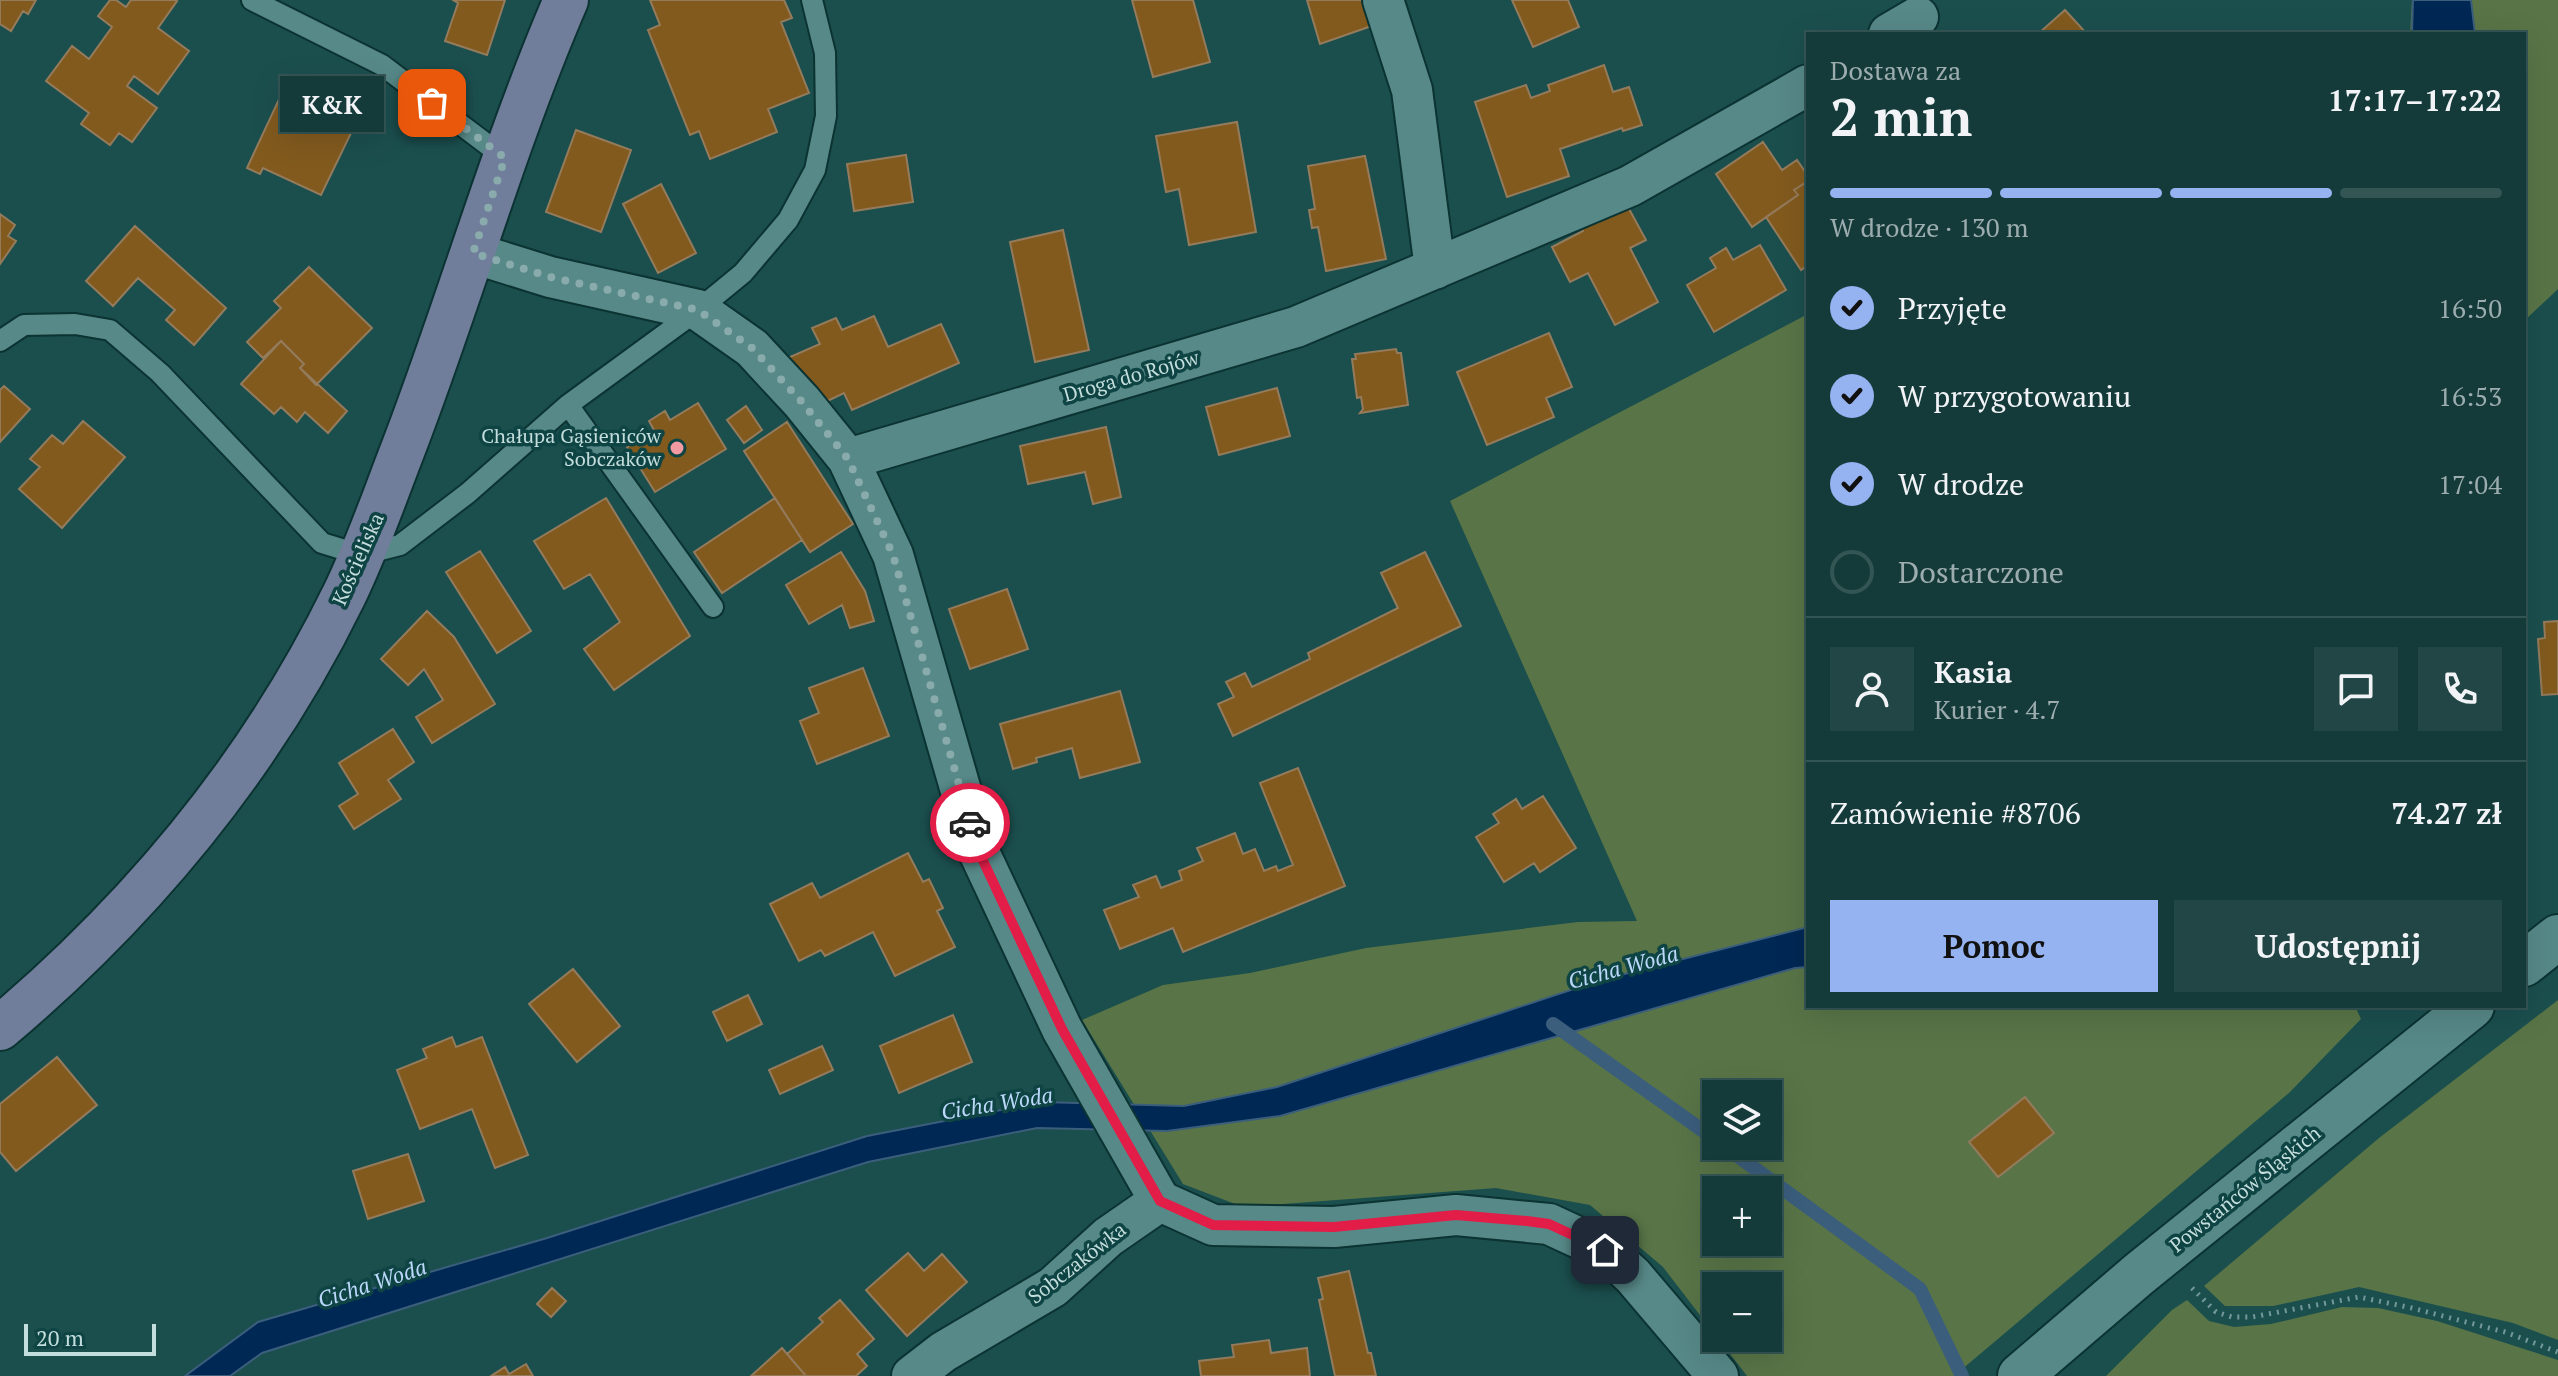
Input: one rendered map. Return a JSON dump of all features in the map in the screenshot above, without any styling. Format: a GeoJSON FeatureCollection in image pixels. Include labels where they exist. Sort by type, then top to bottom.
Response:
{"type":"FeatureCollection","features":[{"type":"Feature","properties":{"kind":"main road","name":"Kościeliska"},"geometry":{"type":"LineString","coordinates":[[0,1028],[102,935],[196,829],[246,760],[303,671],[344,595],[417,414],[505,158],[566,0]]}},
{"type":"Feature","properties":{"kind":"street"},"geometry":{"type":"LineString","coordinates":[[1383,0],[1412,90],[1435,269]]}},
{"type":"Feature","properties":{"kind":"street","name":"Droga do Rojów"},"geometry":{"type":"LineString","coordinates":[[848,459],[1296,327],[1630,186],[1806,86]]}},
{"type":"Feature","properties":{"kind":"street"},"geometry":{"type":"LineString","coordinates":[[473,253],[550,277],[698,310],[752,348],[802,402],[848,459],[893,555],[978,850],[1062,1029],[1151,1184],[1213,1225],[1334,1227],[1456,1215],[1549,1224],[1605,1250],[1633,1276],[1718,1376]]}},
{"type":"Feature","properties":{"kind":"street"},"geometry":{"type":"LineString","coordinates":[[2526,962],[2558,937]]}},
{"type":"Feature","properties":{"kind":"street","name":"Powstańców Śląskich"},"geometry":{"type":"LineString","coordinates":[[2020,1376],[2139,1274],[2470,1008]]}},
{"type":"Feature","properties":{"kind":"street","name":"Sobczakówka"},"geometry":{"type":"LineString","coordinates":[[912,1376],[943,1352],[1053,1287],[1108,1237],[1151,1184]]}},
{"type":"Feature","properties":{"kind":"lane"},"geometry":{"type":"LineString","coordinates":[[252,0],[382,65],[505,158]]}},
{"type":"Feature","properties":{"kind":"lane"},"geometry":{"type":"LineString","coordinates":[[0,341],[24,325],[75,324],[110,330],[160,373],[322,543],[361,555],[400,545],[468,493],[568,405],[698,310],[743,273],[788,220],[815,170],[826,116],[825,53],[812,0]]}},
{"type":"Feature","properties":{"kind":"lane"},"geometry":{"type":"LineString","coordinates":[[568,405],[713,607]]}},
{"type":"Feature","properties":{"kind":"path"},"geometry":{"type":"LineString","coordinates":[[2195,1291],[2216,1312],[2242,1317],[2359,1297],[2505,1332],[2558,1352]]}},
{"type":"Feature","properties":{"kind":"green space"},"geometry":{"type":"Polygon","coordinates":[[[2412,0],[2558,0],[2558,289],[2526,319],[2526,32],[2410,32],[2412,0]]]}},
{"type":"Feature","properties":{"kind":"green space"},"geometry":{"type":"Polygon","coordinates":[[[1806,315],[1806,1008],[2356,1008],[2361,1019],[2290,1092],[1954,1376],[1747,1376],[1729,1352],[1782,1352],[1782,1272],[1702,1272],[1702,1318],[1663,1267],[1590,1205],[1496,1188],[1243,1207],[1183,1184],[1082,1020],[1163,985],[1250,973],[1366,948],[1578,922],[1637,921],[1450,501],[1806,315]]]}},
{"type":"Feature","properties":{"kind":"green space"},"geometry":{"type":"Polygon","coordinates":[[[2558,1000],[2558,1340],[2513,1323],[2359,1287],[2273,1306],[2225,1306],[2204,1286],[2379,1138],[2558,1000]]]}},
{"type":"Feature","properties":{"kind":"green space"},"geometry":{"type":"Polygon","coordinates":[[[2187,1300],[2209,1321],[2234,1327],[2271,1324],[2342,1307],[2378,1308],[2437,1321],[2558,1360],[2558,1376],[2106,1376],[2172,1310],[2187,1300]]]}},
{"type":"Feature","properties":{"kind":"water"},"geometry":{"type":"Polygon","coordinates":[[[2413,0],[2471,0],[2475,32],[2412,32],[2413,0]]]}},
{"type":"Feature","properties":{"kind":"water"},"geometry":{"type":"Polygon","coordinates":[[[1806,928],[1806,967],[1280,1116],[1167,1131],[1037,1128],[868,1162],[262,1353],[230,1376],[185,1376],[258,1322],[547,1238],[867,1136],[1042,1102],[1184,1106],[1277,1087],[1601,980],[1806,928]]]}},
{"type":"Feature","properties":{"kind":"building"},"geometry":{"type":"Polygon","coordinates":[[[0,0],[36,0],[28,14],[23,11],[11,31],[0,24],[0,0]]]}},
{"type":"Feature","properties":{"kind":"building"},"geometry":{"type":"Polygon","coordinates":[[[110,0],[116,0],[126,7],[131,0],[177,1],[158,28],[189,51],[158,94],[134,76],[127,86],[157,108],[132,142],[119,133],[110,145],[81,124],[89,113],[46,81],[72,46],[89,59],[112,27],[98,16],[110,0]]]}},
{"type":"Feature","properties":{"kind":"building"},"geometry":{"type":"Polygon","coordinates":[[[453,0],[505,0],[487,55],[445,41],[458,3],[453,0]]]}},
{"type":"Feature","properties":{"kind":"building"},"geometry":{"type":"Polygon","coordinates":[[[650,0],[784,0],[792,18],[781,22],[809,93],[768,109],[777,132],[710,159],[699,131],[690,135],[648,30],[660,25],[650,0]]]}},
{"type":"Feature","properties":{"kind":"building"},"geometry":{"type":"Polygon","coordinates":[[[1132,0],[1193,0],[1210,62],[1153,77],[1132,0]]]}},
{"type":"Feature","properties":{"kind":"building"},"geometry":{"type":"Polygon","coordinates":[[[1307,0],[1373,0],[1380,23],[1320,44],[1307,0]]]}},
{"type":"Feature","properties":{"kind":"building"},"geometry":{"type":"Polygon","coordinates":[[[1512,0],[1568,0],[1579,27],[1533,47],[1512,0]]]}},
{"type":"Feature","properties":{"kind":"building"},"geometry":{"type":"Polygon","coordinates":[[[2065,10],[2085,32],[2040,32],[2065,10]]]}},
{"type":"Feature","properties":{"kind":"building"},"geometry":{"type":"Polygon","coordinates":[[[1604,65],[1613,92],[1629,87],[1642,125],[1623,131],[1622,128],[1560,149],[1569,176],[1507,197],[1475,102],[1526,85],[1531,98],[1550,91],[1548,85],[1604,65]]]}},
{"type":"Feature","properties":{"kind":"building"},"geometry":{"type":"Polygon","coordinates":[[[281,95],[353,129],[321,195],[263,168],[260,174],[247,168],[281,95]]]}},
{"type":"Feature","properties":{"kind":"building"},"geometry":{"type":"Polygon","coordinates":[[[1237,122],[1256,232],[1189,245],[1179,189],[1166,192],[1156,136],[1237,122]]]}},
{"type":"Feature","properties":{"kind":"building"},"geometry":{"type":"Polygon","coordinates":[[[576,130],[631,150],[601,232],[546,212],[576,130]]]}},
{"type":"Feature","properties":{"kind":"building"},"geometry":{"type":"Polygon","coordinates":[[[1763,142],[1782,170],[1797,160],[1806,173],[1806,182],[1794,190],[1798,195],[1752,227],[1716,174],[1763,142]]]}},
{"type":"Feature","properties":{"kind":"building"},"geometry":{"type":"Polygon","coordinates":[[[906,155],[913,202],[854,211],[847,164],[906,155]]]}},
{"type":"Feature","properties":{"kind":"building"},"geometry":{"type":"Polygon","coordinates":[[[1365,156],[1386,259],[1326,271],[1318,227],[1312,228],[1309,210],[1315,209],[1308,166],[1365,156]]]}},
{"type":"Feature","properties":{"kind":"building"},"geometry":{"type":"Polygon","coordinates":[[[1806,182],[1806,266],[1801,270],[1766,217],[1798,195],[1794,190],[1806,182]]]}},
{"type":"Feature","properties":{"kind":"building"},"geometry":{"type":"Polygon","coordinates":[[[661,184],[696,253],[658,273],[623,204],[661,184]]]}},
{"type":"Feature","properties":{"kind":"building"},"geometry":{"type":"Polygon","coordinates":[[[1628,207],[1646,240],[1630,248],[1658,302],[1615,325],[1588,273],[1570,282],[1552,247],[1583,231],[1577,220],[1592,212],[1597,223],[1628,207]]]}},
{"type":"Feature","properties":{"kind":"building"},"geometry":{"type":"Polygon","coordinates":[[[0,214],[15,225],[8,236],[16,241],[0,264],[0,214]]]}},
{"type":"Feature","properties":{"kind":"building"},"geometry":{"type":"Polygon","coordinates":[[[135,226],[226,308],[194,345],[166,320],[175,310],[138,278],[113,306],[86,281],[135,226]]]}},
{"type":"Feature","properties":{"kind":"building"},"geometry":{"type":"Polygon","coordinates":[[[1063,230],[1089,350],[1035,362],[1010,242],[1063,230]]]}},
{"type":"Feature","properties":{"kind":"building"},"geometry":{"type":"Polygon","coordinates":[[[1760,245],[1786,290],[1714,332],[1687,285],[1716,268],[1710,258],[1726,248],[1733,260],[1760,245]]]}},
{"type":"Feature","properties":{"kind":"building"},"geometry":{"type":"Polygon","coordinates":[[[309,267],[372,328],[316,385],[300,368],[304,364],[281,341],[263,358],[247,342],[281,308],[274,301],[309,267]]]}},
{"type":"Feature","properties":{"kind":"building"},"geometry":{"type":"Polygon","coordinates":[[[874,316],[888,347],[941,324],[959,363],[852,410],[844,393],[821,404],[807,395],[790,357],[820,344],[812,328],[836,318],[842,330],[874,316]]]}},
{"type":"Feature","properties":{"kind":"building"},"geometry":{"type":"Polygon","coordinates":[[[1549,333],[1572,387],[1546,398],[1554,417],[1487,445],[1457,372],[1549,333]]]}},
{"type":"Feature","properties":{"kind":"building"},"geometry":{"type":"Polygon","coordinates":[[[281,341],[304,364],[300,368],[347,411],[328,433],[305,412],[297,422],[281,407],[274,414],[241,384],[281,341]]]}},
{"type":"Feature","properties":{"kind":"building"},"geometry":{"type":"Polygon","coordinates":[[[1396,349],[1397,353],[1401,353],[1408,405],[1360,413],[1363,409],[1361,397],[1357,398],[1352,359],[1356,359],[1355,354],[1396,349]]]}},
{"type":"Feature","properties":{"kind":"building"},"geometry":{"type":"Polygon","coordinates":[[[4,386],[30,409],[0,442],[0,390],[4,386]]]}},
{"type":"Feature","properties":{"kind":"building"},"geometry":{"type":"Polygon","coordinates":[[[1277,388],[1290,436],[1219,455],[1206,407],[1277,388]]]}},
{"type":"Feature","properties":{"kind":"building","name":"Chałupa Gąsieniców Sobczaków"},"geometry":{"type":"Polygon","coordinates":[[[698,403],[726,449],[655,492],[627,447],[654,430],[649,421],[665,411],[670,420],[698,403]]]}},
{"type":"Feature","properties":{"kind":"building"},"geometry":{"type":"Polygon","coordinates":[[[746,406],[762,430],[744,443],[727,420],[746,406]]]}},
{"type":"Feature","properties":{"kind":"building"},"geometry":{"type":"Polygon","coordinates":[[[83,421],[125,457],[62,528],[19,489],[40,467],[30,459],[52,435],[63,444],[83,421]]]}},
{"type":"Feature","properties":{"kind":"building"},"geometry":{"type":"Polygon","coordinates":[[[787,422],[853,524],[810,552],[744,451],[787,422]]]}},
{"type":"Feature","properties":{"kind":"building"},"geometry":{"type":"Polygon","coordinates":[[[1106,427],[1121,497],[1093,504],[1085,472],[1028,484],[1020,446],[1106,427]]]}},
{"type":"Feature","properties":{"kind":"building"},"geometry":{"type":"Polygon","coordinates":[[[606,498],[690,636],[614,690],[584,649],[620,622],[590,574],[564,589],[534,541],[606,498]]]}},
{"type":"Feature","properties":{"kind":"building"},"geometry":{"type":"Polygon","coordinates":[[[775,498],[802,540],[722,593],[694,552],[775,498]]]}},
{"type":"Feature","properties":{"kind":"building"},"geometry":{"type":"Polygon","coordinates":[[[480,551],[531,631],[497,653],[446,572],[480,551]]]}},
{"type":"Feature","properties":{"kind":"building"},"geometry":{"type":"Polygon","coordinates":[[[841,552],[865,591],[874,621],[850,628],[842,605],[809,624],[786,585],[841,552]]]}},
{"type":"Feature","properties":{"kind":"building"},"geometry":{"type":"Polygon","coordinates":[[[1425,552],[1461,626],[1233,736],[1218,704],[1234,697],[1226,682],[1245,673],[1252,687],[1310,659],[1308,653],[1398,608],[1381,573],[1425,552]]]}},
{"type":"Feature","properties":{"kind":"building"},"geometry":{"type":"Polygon","coordinates":[[[1007,589],[1028,649],[970,669],[949,609],[1007,589]]]}},
{"type":"Feature","properties":{"kind":"building"},"geometry":{"type":"Polygon","coordinates":[[[427,611],[454,637],[495,704],[432,743],[416,717],[443,700],[424,669],[408,685],[381,659],[427,611]]]}},
{"type":"Feature","properties":{"kind":"building"},"geometry":{"type":"Polygon","coordinates":[[[2558,621],[2558,694],[2542,695],[2538,639],[2545,638],[2544,622],[2558,621]]]}},
{"type":"Feature","properties":{"kind":"building"},"geometry":{"type":"Polygon","coordinates":[[[863,668],[889,736],[817,764],[800,721],[819,713],[809,688],[863,668]]]}},
{"type":"Feature","properties":{"kind":"building"},"geometry":{"type":"Polygon","coordinates":[[[1120,691],[1140,762],[1080,778],[1072,748],[1036,758],[1037,762],[1013,769],[1000,724],[1120,691]]]}},
{"type":"Feature","properties":{"kind":"building"},"geometry":{"type":"Polygon","coordinates":[[[393,729],[414,762],[388,780],[401,799],[354,829],[339,806],[358,794],[339,763],[393,729]]]}},
{"type":"Feature","properties":{"kind":"building"},"geometry":{"type":"Polygon","coordinates":[[[1298,768],[1345,886],[1183,952],[1173,928],[1120,949],[1104,910],[1139,897],[1133,885],[1156,876],[1161,888],[1182,880],[1179,871],[1203,861],[1197,848],[1235,833],[1243,854],[1255,849],[1264,871],[1276,866],[1278,871],[1293,865],[1260,783],[1298,768]]]}},
{"type":"Feature","properties":{"kind":"building"},"geometry":{"type":"Polygon","coordinates":[[[1543,796],[1576,848],[1540,872],[1534,863],[1504,882],[1476,837],[1499,823],[1493,814],[1516,799],[1522,809],[1543,796]]]}},
{"type":"Feature","properties":{"kind":"building"},"geometry":{"type":"Polygon","coordinates":[[[908,853],[923,882],[929,879],[943,908],[937,911],[955,947],[895,976],[873,932],[825,956],[821,950],[799,961],[770,904],[812,883],[820,898],[908,853]]]}},
{"type":"Feature","properties":{"kind":"building"},"geometry":{"type":"Polygon","coordinates":[[[573,969],[620,1026],[577,1062],[529,1004],[573,969]]]}},
{"type":"Feature","properties":{"kind":"building"},"geometry":{"type":"Polygon","coordinates":[[[748,995],[762,1024],[727,1041],[713,1012],[748,995]]]}},
{"type":"Feature","properties":{"kind":"building"},"geometry":{"type":"Polygon","coordinates":[[[953,1015],[972,1062],[899,1093],[880,1046],[953,1015]]]}},
{"type":"Feature","properties":{"kind":"building"},"geometry":{"type":"Polygon","coordinates":[[[452,1037],[456,1047],[482,1037],[528,1155],[495,1168],[472,1109],[420,1129],[397,1070],[427,1058],[423,1049],[452,1037]]]}},
{"type":"Feature","properties":{"kind":"building"},"geometry":{"type":"Polygon","coordinates":[[[822,1046],[833,1070],[780,1094],[769,1070],[822,1046]]]}},
{"type":"Feature","properties":{"kind":"building"},"geometry":{"type":"Polygon","coordinates":[[[57,1057],[97,1105],[16,1171],[0,1152],[0,1104],[57,1057]]]}},
{"type":"Feature","properties":{"kind":"building"},"geometry":{"type":"Polygon","coordinates":[[[2025,1097],[2054,1133],[1998,1177],[1969,1142],[2025,1097]]]}},
{"type":"Feature","properties":{"kind":"building"},"geometry":{"type":"Polygon","coordinates":[[[408,1154],[424,1201],[368,1219],[353,1171],[408,1154]]]}},
{"type":"Feature","properties":{"kind":"building"},"geometry":{"type":"Polygon","coordinates":[[[908,1253],[924,1271],[942,1254],[967,1282],[907,1336],[866,1290],[908,1253]]]}},
{"type":"Feature","properties":{"kind":"building"},"geometry":{"type":"Polygon","coordinates":[[[1349,1271],[1376,1376],[1335,1376],[1319,1300],[1323,1299],[1318,1278],[1349,1271]]]}},
{"type":"Feature","properties":{"kind":"building"},"geometry":{"type":"Polygon","coordinates":[[[552,1288],[566,1301],[551,1317],[537,1304],[552,1288]]]}},
{"type":"Feature","properties":{"kind":"building"},"geometry":{"type":"Polygon","coordinates":[[[840,1300],[874,1339],[857,1354],[867,1366],[856,1376],[806,1376],[787,1354],[823,1322],[819,1318],[840,1300]]]}},
{"type":"Feature","properties":{"kind":"building"},"geometry":{"type":"Polygon","coordinates":[[[1269,1340],[1271,1353],[1307,1348],[1310,1376],[1201,1376],[1199,1361],[1234,1357],[1232,1345],[1269,1340]]]}},
{"type":"Feature","properties":{"kind":"building"},"geometry":{"type":"Polygon","coordinates":[[[782,1348],[806,1376],[751,1376],[782,1348]]]}},
{"type":"Feature","properties":{"kind":"building"},"geometry":{"type":"Polygon","coordinates":[[[526,1364],[533,1376],[491,1376],[505,1367],[509,1374],[526,1364]]]}},
{"type":"Feature","properties":{"kind":"waterway"},"geometry":{"type":"LineString","coordinates":[[1553,1024],[1702,1130]]}},
{"type":"Feature","properties":{"kind":"waterway"},"geometry":{"type":"LineString","coordinates":[[1743,1160],[1920,1289],[1962,1376]]}},
{"type":"Feature","properties":{"kind":"way so far"},"geometry":{"type":"LineString","coordinates":[[432,103],[505,158],[473,253],[550,277],[698,310],[752,348],[802,402],[848,459],[893,555],[970,823]]}},
{"type":"Feature","properties":{"kind":"place","name":"K&K"},"geometry":{"type":"Point","coordinates":[432,103]}},
{"type":"Feature","properties":{"kind":"place","name":"Chałupa Gąsieniców Sobczaków"},"geometry":{"type":"Point","coordinates":[677,448]}},
{"type":"Feature","properties":{"kind":"route"},"geometry":{"type":"LineString","coordinates":[[970,823],[978,850],[1062,1029],[1160,1201],[1213,1225],[1334,1227],[1456,1215],[1527,1221],[1549,1224],[1605,1250]]}},
{"type":"Feature","properties":{"kind":"water label","name":"Cicha Woda"},"geometry":{"type":"Point","coordinates":[1623,967]}},
{"type":"Feature","properties":{"kind":"water label","name":"Cicha Woda"},"geometry":{"type":"Point","coordinates":[997,1103]}},
{"type":"Feature","properties":{"kind":"water label","name":"Cicha Woda"},"geometry":{"type":"Point","coordinates":[372,1283]}}]}
